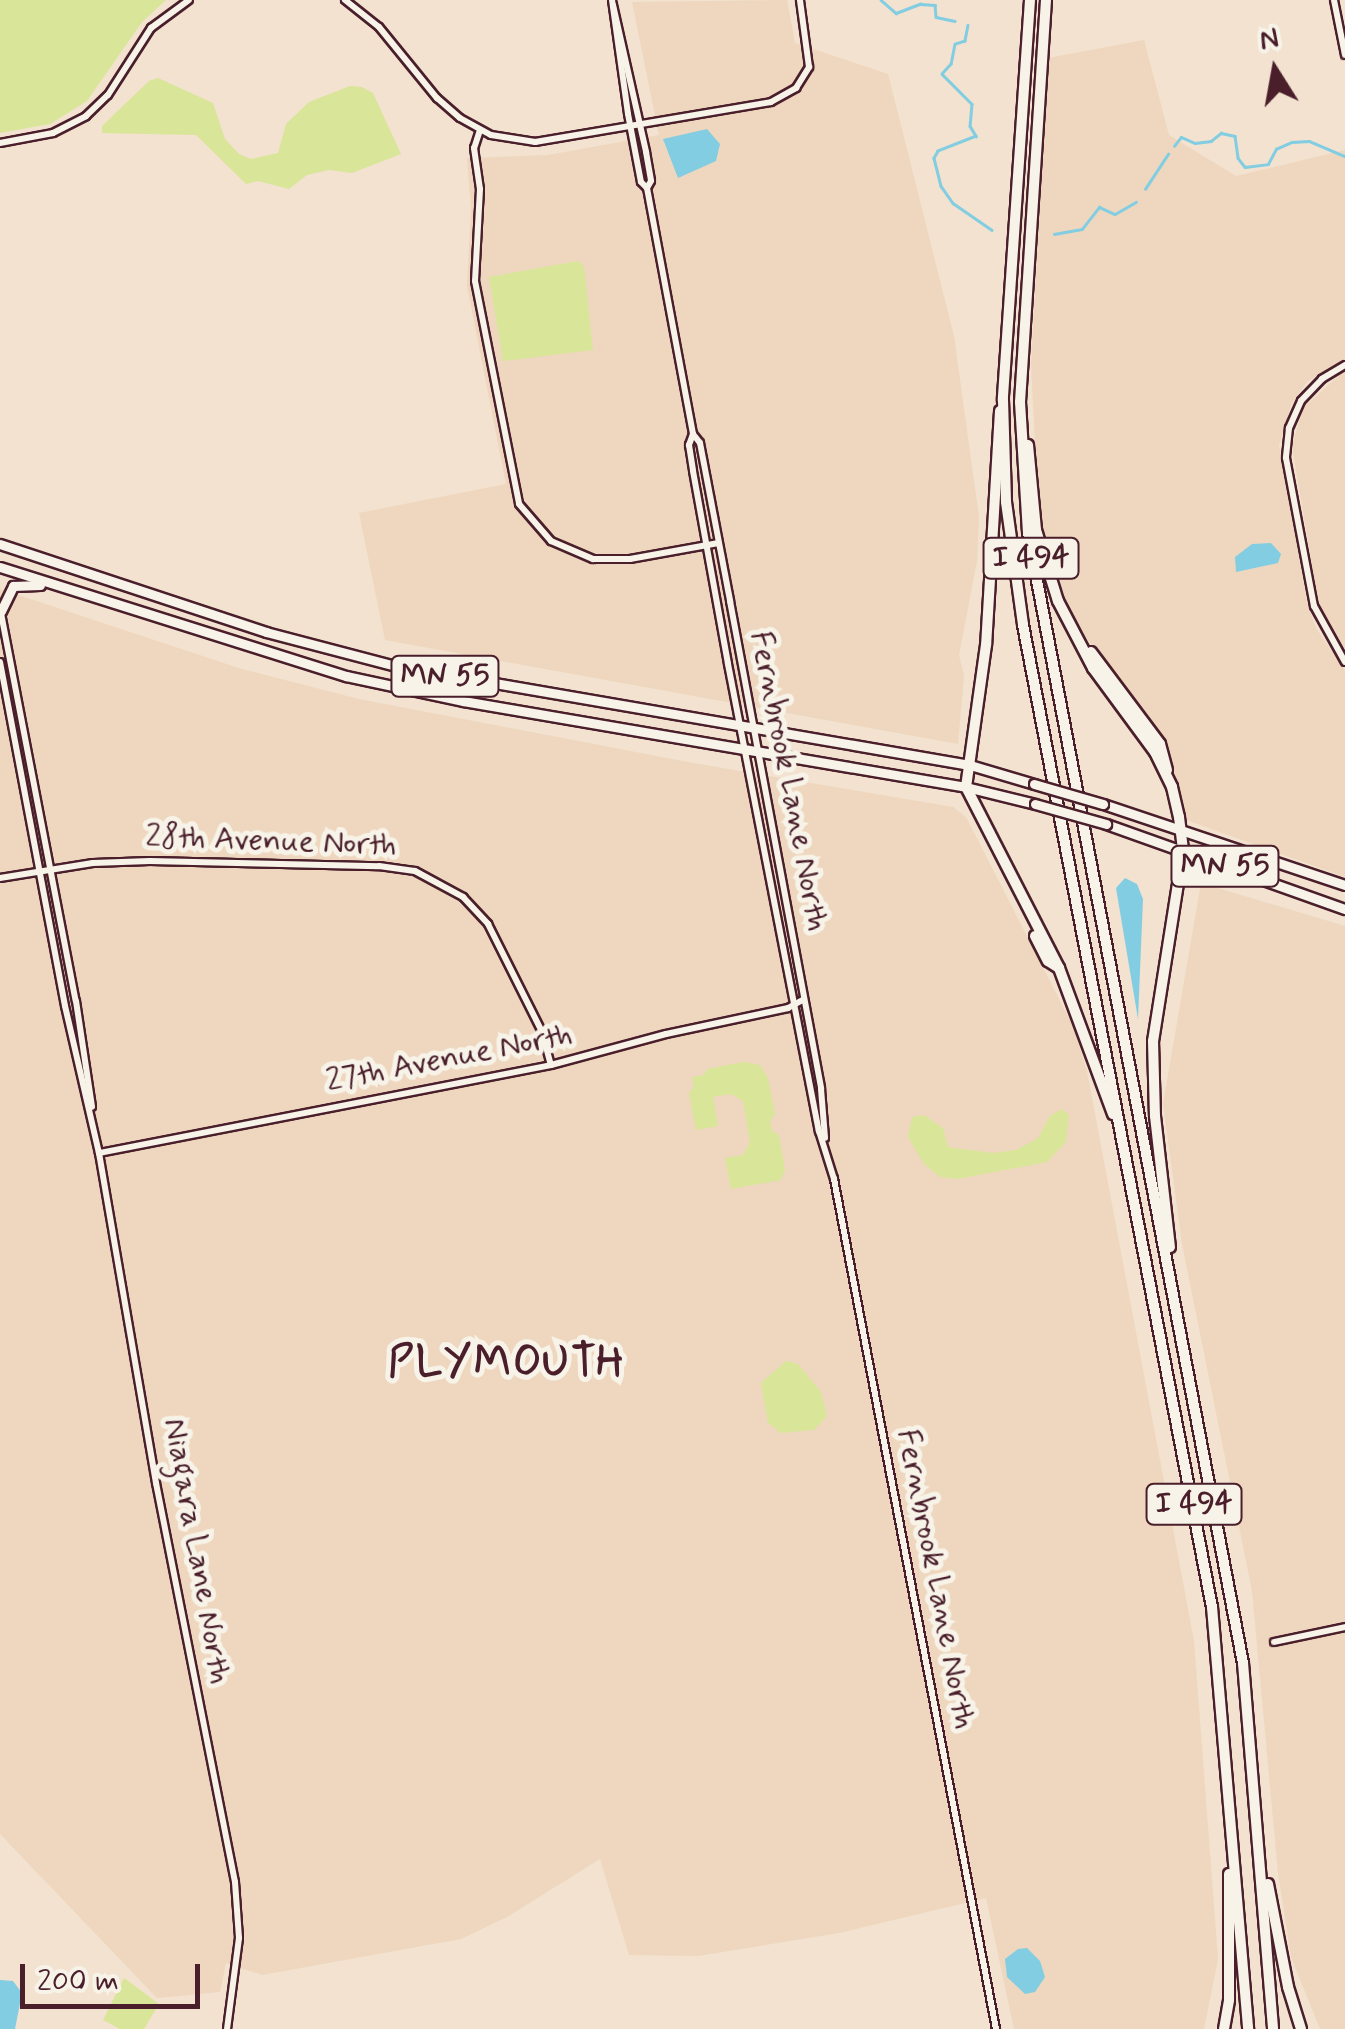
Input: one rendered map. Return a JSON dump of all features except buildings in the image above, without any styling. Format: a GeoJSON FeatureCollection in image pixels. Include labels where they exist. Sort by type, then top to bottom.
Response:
{"type":"FeatureCollection","features":[{"type":"Feature","properties":{"kind":"highway","name":"I 494"},"geometry":{"type":"LineString","coordinates":[[1030,0],[1004,400],[1006,502],[1016,578],[1212,1607],[1248,2029]]}},
{"type":"Feature","properties":{"kind":"highway","name":"I 494"},"geometry":{"type":"LineString","coordinates":[[1046,0],[1022,332],[1022,479],[1035,587],[1244,1662],[1273,2029]]}},
{"type":"Feature","properties":{"kind":"highway"},"geometry":{"type":"LineString","coordinates":[[1022,332],[1031,492],[1042,555],[1061,607],[1093,668],[1168,776],[1184,852],[1153,1041],[1155,1116],[1175,1298]]}},
{"type":"Feature","properties":{"kind":"highway"},"geometry":{"type":"LineString","coordinates":[[1004,400],[996,424],[986,644],[966,787],[1059,968],[1130,1168]]}},
{"type":"Feature","properties":{"kind":"highway"},"geometry":{"type":"LineString","coordinates":[[1258,1827],[1288,1986],[1301,2029]]}},
{"type":"Feature","properties":{"kind":"highway"},"geometry":{"type":"LineString","coordinates":[[1224,2029],[1233,1844]]}},
{"type":"Feature","properties":{"kind":"main road","name":"MN 55"},"geometry":{"type":"LineString","coordinates":[[0,544],[336,652],[445,676],[970,765],[1179,826],[1345,885]]}},
{"type":"Feature","properties":{"kind":"main road","name":"MN 55"},"geometry":{"type":"LineString","coordinates":[[0,567],[346,676],[463,701],[966,787],[1035,804],[1106,824],[1345,909]]}},
{"type":"Feature","properties":{"kind":"main road"},"geometry":{"type":"LineString","coordinates":[[0,609],[7,592],[19,583],[71,590]]}},
{"type":"Feature","properties":{"kind":"street"},"geometry":{"type":"LineString","coordinates":[[0,143],[53,133],[86,116],[108,95],[152,28],[189,0]]}},
{"type":"Feature","properties":{"kind":"street"},"geometry":{"type":"LineString","coordinates":[[345,0],[380,27],[444,106],[480,130],[512,140],[544,142],[771,102],[796,88],[809,67],[800,0]]}},
{"type":"Feature","properties":{"kind":"street"},"geometry":{"type":"LineString","coordinates":[[1334,0],[1345,56]]}},
{"type":"Feature","properties":{"kind":"street","name":"Fernbrook Lane North"},"geometry":{"type":"LineString","coordinates":[[612,1],[641,125],[651,181],[647,188]]}},
{"type":"Feature","properties":{"kind":"street","name":"Fernbrook Lane North"},"geometry":{"type":"LineString","coordinates":[[612,1],[630,127],[641,182],[647,188],[693,434],[700,442],[804,998],[825,1116],[825,1139],[996,2029]]}},
{"type":"Feature","properties":{"kind":"street"},"geometry":{"type":"LineString","coordinates":[[480,130],[474,148],[480,189],[476,280],[519,504],[552,541],[593,559],[626,560],[719,542]]}},
{"type":"Feature","properties":{"kind":"street"},"geometry":{"type":"LineString","coordinates":[[1345,366],[1322,379],[1301,400],[1289,428],[1286,458],[1314,606],[1345,662]]}},
{"type":"Feature","properties":{"kind":"street","name":"Fernbrook Lane North"},"geometry":{"type":"LineString","coordinates":[[693,434],[689,444],[744,748],[819,1131],[825,1139]]}},
{"type":"Feature","properties":{"kind":"street","name":"Niagara Lane North"},"geometry":{"type":"LineString","coordinates":[[0,609],[52,869],[95,1134]]}},
{"type":"Feature","properties":{"kind":"street","name":"Niagara Lane North"},"geometry":{"type":"LineString","coordinates":[[0,662],[99,1153],[156,1484],[235,1882],[239,1926],[227,2029]]}},
{"type":"Feature","properties":{"kind":"street","name":"28th Avenue North"},"geometry":{"type":"LineString","coordinates":[[0,878],[40,870],[150,861],[397,867],[432,878],[463,897],[488,924],[538,1021],[551,1065]]}},
{"type":"Feature","properties":{"kind":"street","name":"27th Avenue North"},"geometry":{"type":"LineString","coordinates":[[99,1153],[551,1065],[794,1005],[804,998]]}},
{"type":"Feature","properties":{"kind":"street"},"geometry":{"type":"LineString","coordinates":[[1274,1642],[1345,1626]]}},
{"type":"Feature","properties":{"kind":"shaded area"},"geometry":{"type":"Polygon","coordinates":[[[787,0],[795,43],[888,74],[954,336],[979,517],[977,561],[959,655],[964,676],[958,744],[385,640],[359,513],[506,484],[467,286],[471,209],[467,158],[548,155],[659,135],[632,2],[787,0]]]}},
{"type":"Feature","properties":{"kind":"shaded area"},"geometry":{"type":"Polygon","coordinates":[[[1144,40],[1169,135],[1236,176],[1345,150],[1345,358],[1307,382],[1292,403],[1279,445],[1307,603],[1316,628],[1345,670],[1345,877],[1186,820],[1167,748],[1098,656],[1065,604],[1039,524],[1031,364],[1048,58],[1144,40]]]}},
{"type":"Feature","properties":{"kind":"shaded area"},"geometry":{"type":"Polygon","coordinates":[[[1345,370],[1345,651],[1324,619],[1316,589],[1292,446],[1303,408],[1345,370]]]}},
{"type":"Feature","properties":{"kind":"shaded area"},"geometry":{"type":"Polygon","coordinates":[[[0,589],[242,669],[359,699],[693,763],[953,807],[966,817],[1073,1026],[1087,1071],[1194,1641],[1218,1959],[1204,2029],[1014,2029],[986,1898],[839,1933],[698,1956],[629,1955],[600,1859],[507,1917],[461,1939],[262,1975],[226,1963],[220,1992],[157,1998],[0,1834],[0,589]]]}},
{"type":"Feature","properties":{"kind":"shaded area"},"geometry":{"type":"Polygon","coordinates":[[[1201,883],[1345,926],[1345,2029],[1320,2029],[1291,1957],[1278,1873],[1252,1591],[1182,1244],[1163,1104],[1201,883]]]}},
{"type":"Feature","properties":{"kind":"green space"},"geometry":{"type":"Polygon","coordinates":[[[0,0],[166,0],[142,22],[87,101],[50,124],[0,133],[0,0]]]}},
{"type":"Feature","properties":{"kind":"green space"},"geometry":{"type":"Polygon","coordinates":[[[158,78],[213,103],[225,139],[239,154],[251,159],[278,153],[286,124],[309,102],[350,86],[362,87],[373,93],[401,154],[352,173],[329,170],[307,175],[289,189],[258,181],[246,184],[196,135],[102,133],[102,126],[149,81],[158,78]]]}},
{"type":"Feature","properties":{"kind":"green space"},"geometry":{"type":"Polygon","coordinates":[[[578,261],[584,267],[593,350],[503,361],[489,277],[578,261]]]}},
{"type":"Feature","properties":{"kind":"green space"},"geometry":{"type":"Polygon","coordinates":[[[743,1062],[760,1065],[768,1078],[775,1114],[770,1121],[772,1131],[779,1135],[785,1170],[781,1180],[731,1189],[725,1158],[743,1155],[750,1143],[743,1101],[731,1094],[713,1097],[718,1126],[696,1130],[689,1093],[694,1087],[692,1077],[704,1075],[707,1069],[743,1062]]]}},
{"type":"Feature","properties":{"kind":"green space"},"geometry":{"type":"Polygon","coordinates":[[[1062,1109],[1069,1115],[1066,1142],[1047,1162],[958,1179],[940,1177],[924,1164],[908,1137],[912,1117],[924,1115],[943,1128],[948,1147],[993,1153],[1016,1150],[1038,1138],[1050,1116],[1062,1109]]]}},
{"type":"Feature","properties":{"kind":"green space"},"geometry":{"type":"Polygon","coordinates":[[[786,1361],[798,1364],[821,1392],[827,1416],[814,1430],[781,1433],[768,1423],[761,1383],[786,1361]]]}},
{"type":"Feature","properties":{"kind":"green space"},"geometry":{"type":"Polygon","coordinates":[[[124,1978],[159,2004],[144,2029],[120,2029],[103,2020],[124,1978]]]}},
{"type":"Feature","properties":{"kind":"water"},"geometry":{"type":"Polygon","coordinates":[[[707,129],[720,144],[716,161],[678,178],[663,139],[707,129]]]}},
{"type":"Feature","properties":{"kind":"water"},"geometry":{"type":"Polygon","coordinates":[[[1271,543],[1281,554],[1278,563],[1236,572],[1235,557],[1252,544],[1271,543]]]}},
{"type":"Feature","properties":{"kind":"water"},"geometry":{"type":"Polygon","coordinates":[[[1125,878],[1137,884],[1143,899],[1138,1019],[1116,888],[1125,878]]]}},
{"type":"Feature","properties":{"kind":"water"},"geometry":{"type":"Polygon","coordinates":[[[1027,1948],[1040,1961],[1045,1977],[1035,1992],[1025,1994],[1007,1977],[1005,1959],[1018,1949],[1027,1948]]]}},
{"type":"Feature","properties":{"kind":"water"},"geometry":{"type":"Polygon","coordinates":[[[0,1980],[13,1981],[22,1993],[15,2029],[0,2029],[0,1980]]]}},
{"type":"Feature","properties":{"kind":"waterway"},"geometry":{"type":"LineString","coordinates":[[881,0],[896,13],[920,4],[935,5],[936,17],[955,21]]}},
{"type":"Feature","properties":{"kind":"waterway"},"geometry":{"type":"LineString","coordinates":[[968,25],[965,41],[955,44],[951,64],[942,74],[972,104],[970,126],[976,136],[938,151],[934,158],[941,186],[953,203],[992,230]]}},
{"type":"Feature","properties":{"kind":"waterway"},"geometry":{"type":"LineString","coordinates":[[1174,146],[1181,137],[1195,143],[1211,141],[1221,133],[1235,136],[1238,158],[1245,167],[1268,164],[1276,149],[1292,142],[1309,141],[1345,156]]}},
{"type":"Feature","properties":{"kind":"waterway"},"geometry":{"type":"LineString","coordinates":[[1145,189],[1168,154]]}},
{"type":"Feature","properties":{"kind":"waterway"},"geometry":{"type":"LineString","coordinates":[[1054,234],[1082,229],[1099,207],[1115,214],[1136,202]]}},
{"type":"Feature","properties":{"kind":"district","name":"PLYMOUTH"},"geometry":{"type":"Point","coordinates":[507,1364]}}]}
